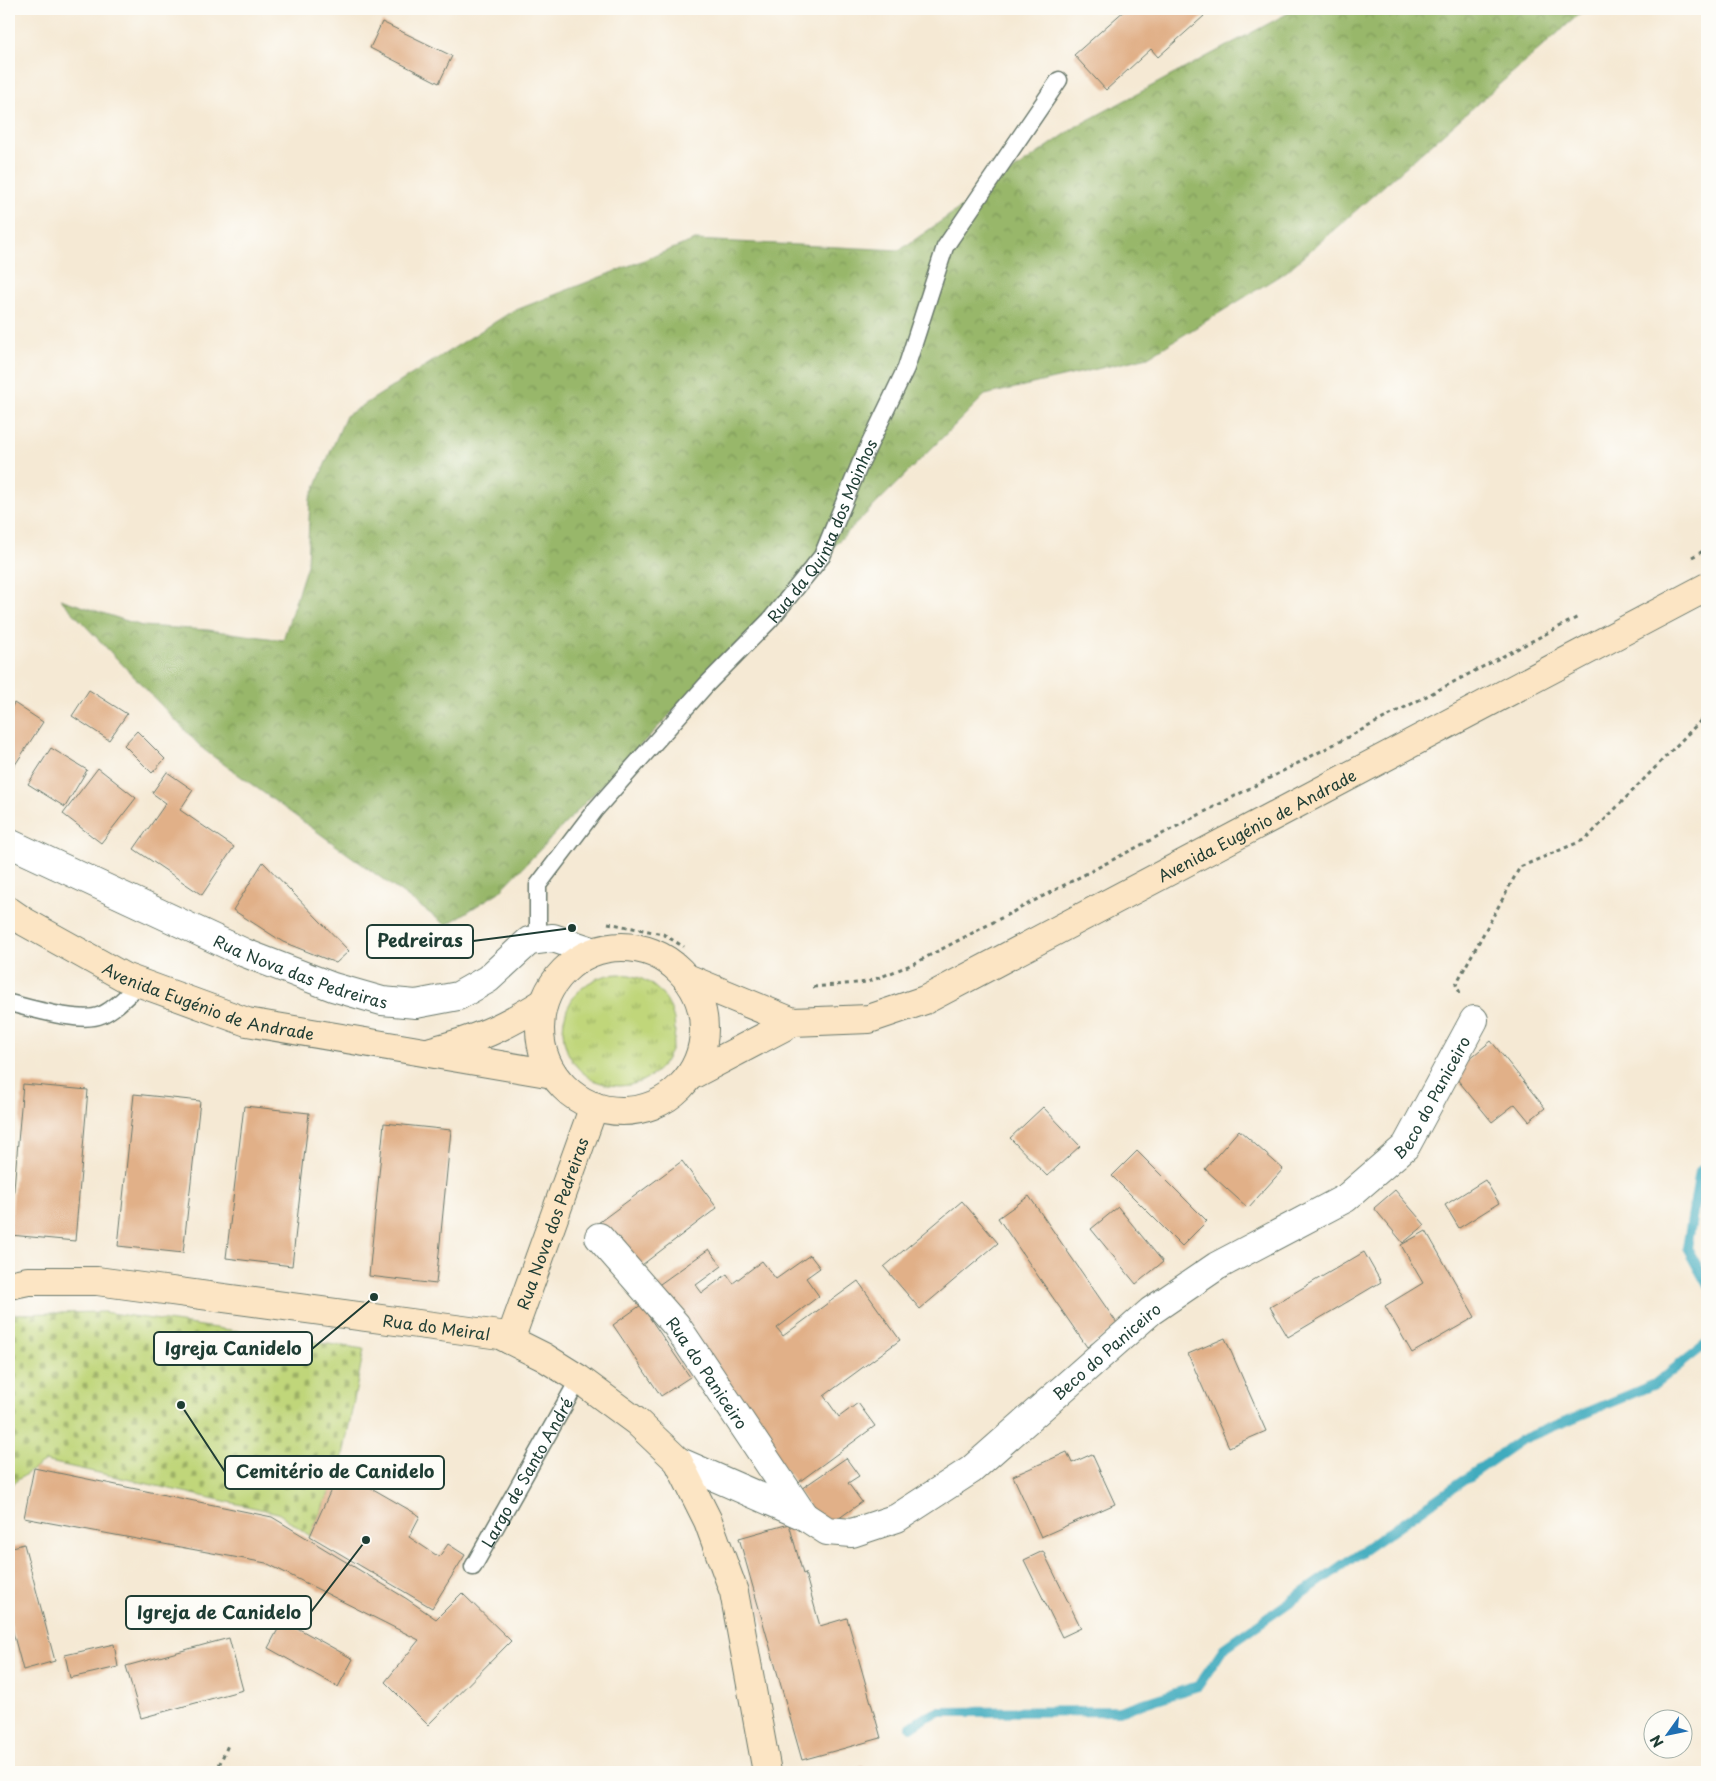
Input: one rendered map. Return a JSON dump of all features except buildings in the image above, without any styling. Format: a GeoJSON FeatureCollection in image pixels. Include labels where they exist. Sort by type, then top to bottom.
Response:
{"type":"FeatureCollection","features":[{"type":"Feature","properties":{"kind":"main road","name":"Avenida Eugénio de Andrade"},"geometry":{"type":"LineString","coordinates":[[690,1076],[793,1022],[869,1019],[925,1000],[1707,587]]}},
{"type":"Feature","properties":{"kind":"main road","name":"Avenida Eugénio de Andrade"},"geometry":{"type":"LineString","coordinates":[[9,911],[25,922],[124,976],[246,1022],[553,1074]]}},
{"type":"Feature","properties":{"kind":"main road","name":"Avenida Eugénio de Andrade"},"geometry":{"type":"LineString","coordinates":[[689,965],[700,1001],[704,1027],[701,1053],[690,1076],[670,1097],[645,1109],[617,1112],[594,1106],[569,1092],[553,1074],[542,1052],[539,1028],[543,1004],[554,982],[571,964],[592,951],[618,946],[644,949],[668,960],[689,965],[793,1022]]}},
{"type":"Feature","properties":{"kind":"main road","name":"Avenida Eugénio de Andrade"},"geometry":{"type":"LineString","coordinates":[[423,1053],[454,1046],[485,1035],[515,1021],[543,1004]]}},
{"type":"Feature","properties":{"kind":"main road","name":"Rua Nova dos Pedreiras"},"geometry":{"type":"LineString","coordinates":[[510,1340],[594,1106]]}},
{"type":"Feature","properties":{"kind":"main road","name":"Rua do Meiral"},"geometry":{"type":"LineString","coordinates":[[9,1285],[28,1282],[97,1281],[500,1335],[544,1357],[579,1378],[637,1422],[678,1461]]}},
{"type":"Feature","properties":{"kind":"main road"},"geometry":{"type":"LineString","coordinates":[[678,1461],[708,1521],[734,1592],[767,1772]]}},
{"type":"Feature","properties":{"kind":"street","name":"Rua Nova das Pedreiras"},"geometry":{"type":"LineString","coordinates":[[9,843],[246,953],[333,987],[382,1001],[416,1004],[458,996],[488,979],[529,942],[538,940]]}},
{"type":"Feature","properties":{"kind":"street"},"geometry":{"type":"LineString","coordinates":[[538,940],[553,938],[592,951]]}},
{"type":"Feature","properties":{"kind":"street","name":"Beco do Paniceiro"},"geometry":{"type":"LineString","coordinates":[[678,1461],[804,1516],[827,1531],[852,1533],[897,1518],[971,1470],[1151,1311],[1217,1266],[1346,1198],[1406,1146],[1474,1020]]}},
{"type":"Feature","properties":{"kind":"street","name":"Rua do Paniceiro"},"geometry":{"type":"LineString","coordinates":[[599,1237],[676,1326],[804,1516]]}},
{"type":"Feature","properties":{"kind":"lane","name":"Rua da Quinta dos Moinhos"},"geometry":{"type":"LineString","coordinates":[[538,940],[538,885],[596,810],[706,685],[770,620],[822,556],[860,464],[906,368],[945,247],[1059,80]]}},
{"type":"Feature","properties":{"kind":"lane"},"geometry":{"type":"LineString","coordinates":[[9,1003],[84,1019],[101,1016],[141,983]]}},
{"type":"Feature","properties":{"kind":"lane","name":"Largo de Santo André"},"geometry":{"type":"LineString","coordinates":[[473,1566],[579,1378]]}},
{"type":"Feature","properties":{"kind":"path"},"geometry":{"type":"LineString","coordinates":[[1685,561],[1707,549]]}},
{"type":"Feature","properties":{"kind":"path"},"geometry":{"type":"LineString","coordinates":[[812,988],[868,982],[913,964],[1582,615]]}},
{"type":"Feature","properties":{"kind":"path"},"geometry":{"type":"LineString","coordinates":[[1474,1020],[1456,984],[1520,867],[1586,839],[1707,714]]}},
{"type":"Feature","properties":{"kind":"path"},"geometry":{"type":"LineString","coordinates":[[605,923],[663,934],[689,965]]}},
{"type":"Feature","properties":{"kind":"path"},"geometry":{"type":"LineString","coordinates":[[216,1772],[229,1743]]}},
{"type":"Feature","properties":{"kind":"green space"},"geometry":{"type":"Polygon","coordinates":[[[1296,9],[1585,9],[1287,271],[1148,357],[985,395],[801,579],[499,892],[446,925],[203,749],[60,599],[142,626],[208,630],[283,640],[307,565],[310,499],[346,416],[511,312],[695,240],[900,250],[1077,126],[1296,9]]]}},
{"type":"Feature","properties":{"kind":"green space"},"geometry":{"type":"Polygon","coordinates":[[[619,974],[640,978],[658,991],[671,1009],[675,1030],[671,1051],[658,1069],[640,1082],[619,1086],[598,1082],[580,1069],[567,1051],[563,1030],[567,1009],[580,991],[598,978],[619,974]]]}},
{"type":"Feature","properties":{"kind":"green space"},"geometry":{"type":"Polygon","coordinates":[[[103,1312],[364,1349],[341,1466],[310,1536],[278,1513],[45,1461],[9,1486],[9,1314],[103,1312]]]}},
{"type":"Feature","properties":{"kind":"waterway"},"geometry":{"type":"LineString","coordinates":[[1707,1166],[1700,1171],[1687,1248],[1707,1284]]}},
{"type":"Feature","properties":{"kind":"waterway"},"geometry":{"type":"LineString","coordinates":[[911,1727],[938,1712],[1119,1711],[1198,1686],[1224,1648],[1521,1440],[1655,1384],[1707,1343]]}},
{"type":"Feature","properties":{"kind":"place","name":"Pedreiras"},"geometry":{"type":"Point","coordinates":[572,928]}},
{"type":"Feature","properties":{"kind":"place","name":"Igreja Canidelo"},"geometry":{"type":"Point","coordinates":[374,1297]}},
{"type":"Feature","properties":{"kind":"place","name":"Cemitério de Canidelo"},"geometry":{"type":"Point","coordinates":[181,1405]}},
{"type":"Feature","properties":{"kind":"place","name":"Igreja de Canidelo"},"geometry":{"type":"Point","coordinates":[366,1540]}}]}
